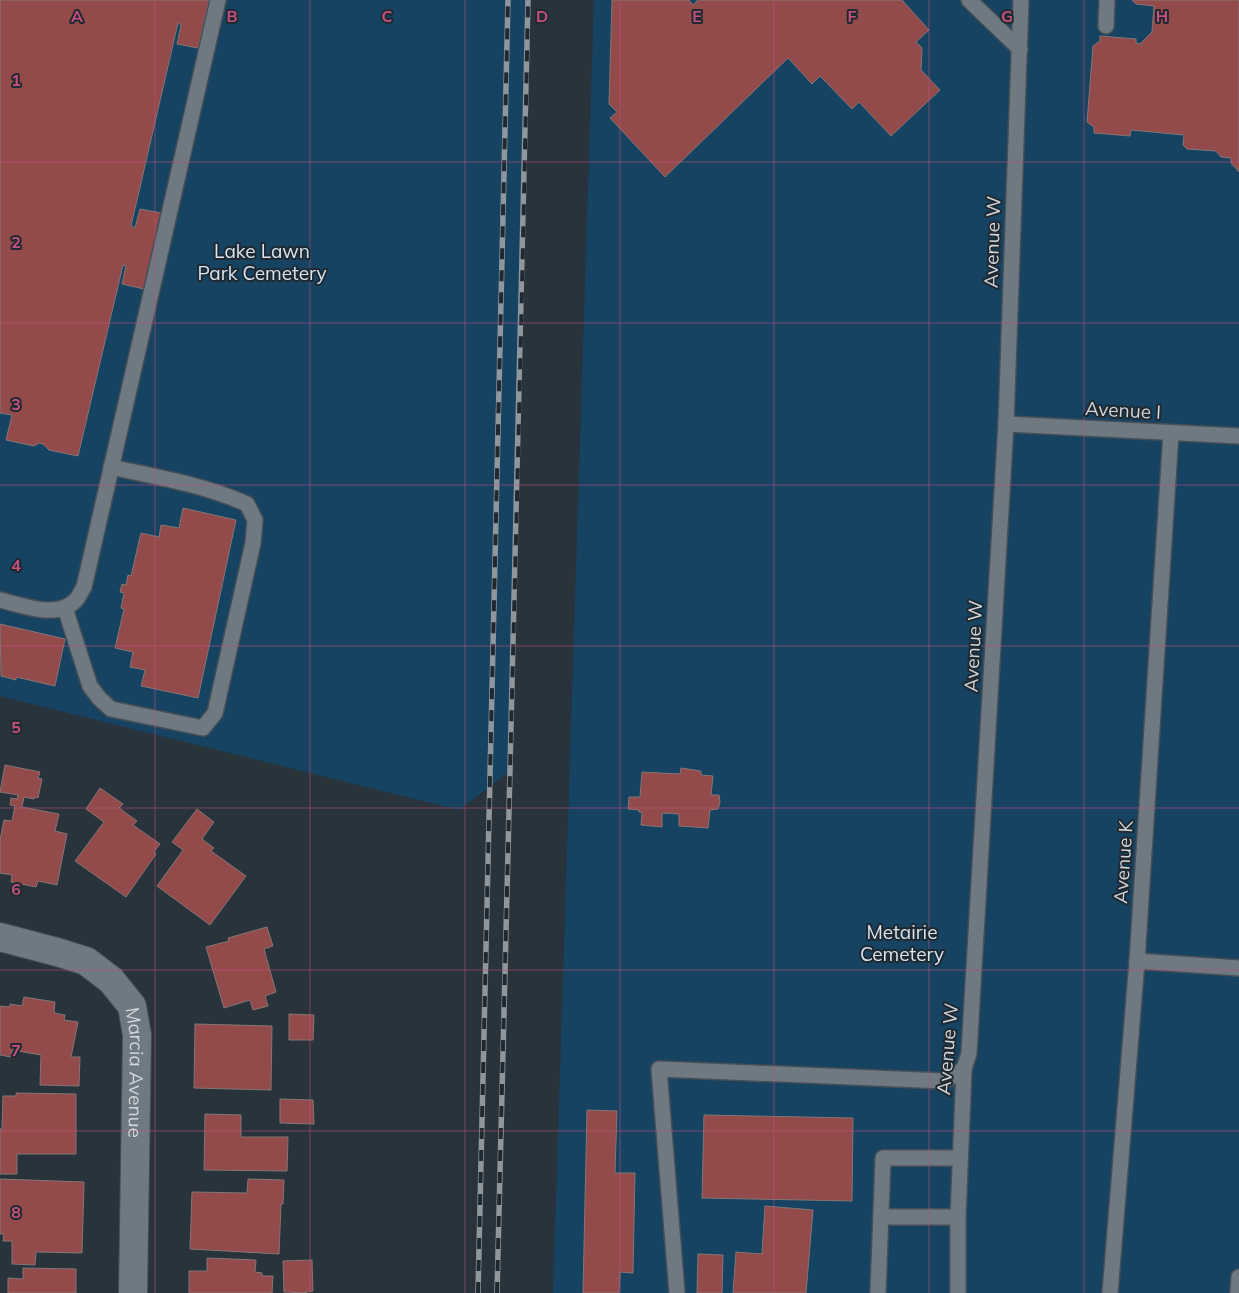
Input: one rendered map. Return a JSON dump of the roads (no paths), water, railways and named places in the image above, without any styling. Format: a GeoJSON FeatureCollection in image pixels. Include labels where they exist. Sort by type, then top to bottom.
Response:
{"type":"FeatureCollection","features":[{"type":"Feature","properties":{"kind":"street","name":"Marcia Avenue"},"geometry":{"type":"LineString","coordinates":[[0,937],[86,961],[112,980],[132,1006],[137,1035],[133,1293]]}},
{"type":"Feature","properties":{"kind":"lane"},"geometry":{"type":"LineString","coordinates":[[0,600],[49,611],[65,608],[76,600],[84,587],[218,0]]}},
{"type":"Feature","properties":{"kind":"lane"},"geometry":{"type":"LineString","coordinates":[[969,0],[1020,49]]}},
{"type":"Feature","properties":{"kind":"lane","name":"Avenue W"},"geometry":{"type":"LineString","coordinates":[[958,1293],[958,1217],[964,1069],[970,1043],[1006,424],[1021,0]]}},
{"type":"Feature","properties":{"kind":"lane"},"geometry":{"type":"LineString","coordinates":[[1106,26],[1107,0]]}},
{"type":"Feature","properties":{"kind":"lane","name":"Avenue I"},"geometry":{"type":"LineString","coordinates":[[1006,424],[1239,436]]}},
{"type":"Feature","properties":{"kind":"lane","name":"Avenue K"},"geometry":{"type":"LineString","coordinates":[[1110,1293],[1137,961],[1171,432]]}},
{"type":"Feature","properties":{"kind":"lane"},"geometry":{"type":"LineString","coordinates":[[65,608],[90,686],[99,698],[112,709],[203,728],[215,713],[253,543],[255,520],[247,504],[232,498],[174,480],[111,467]]}},
{"type":"Feature","properties":{"kind":"lane"},"geometry":{"type":"LineString","coordinates":[[1137,961],[1239,968]]}},
{"type":"Feature","properties":{"kind":"lane"},"geometry":{"type":"LineString","coordinates":[[677,1293],[659,1068],[944,1081],[964,1069]]}},
{"type":"Feature","properties":{"kind":"lane"},"geometry":{"type":"LineString","coordinates":[[878,1293],[883,1158],[960,1158]]}},
{"type":"Feature","properties":{"kind":"lane"},"geometry":{"type":"LineString","coordinates":[[881,1217],[958,1217]]}},
{"type":"Feature","properties":{"kind":"lane"},"geometry":{"type":"LineString","coordinates":[[1238,1293],[1239,1277]]}},
{"type":"Feature","properties":{"kind":"railway"},"geometry":{"type":"LineString","coordinates":[[478,1293],[508,0]]}},
{"type":"Feature","properties":{"kind":"railway"},"geometry":{"type":"LineString","coordinates":[[497,1293],[528,0]]}},
{"type":"Feature","properties":{"kind":"park label","name":"Lake Lawn Park Cemetery"},"geometry":{"type":"Point","coordinates":[262,262]}},
{"type":"Feature","properties":{"kind":"park label","name":"Metairie Cemetery"},"geometry":{"type":"Point","coordinates":[902,943]}}]}
